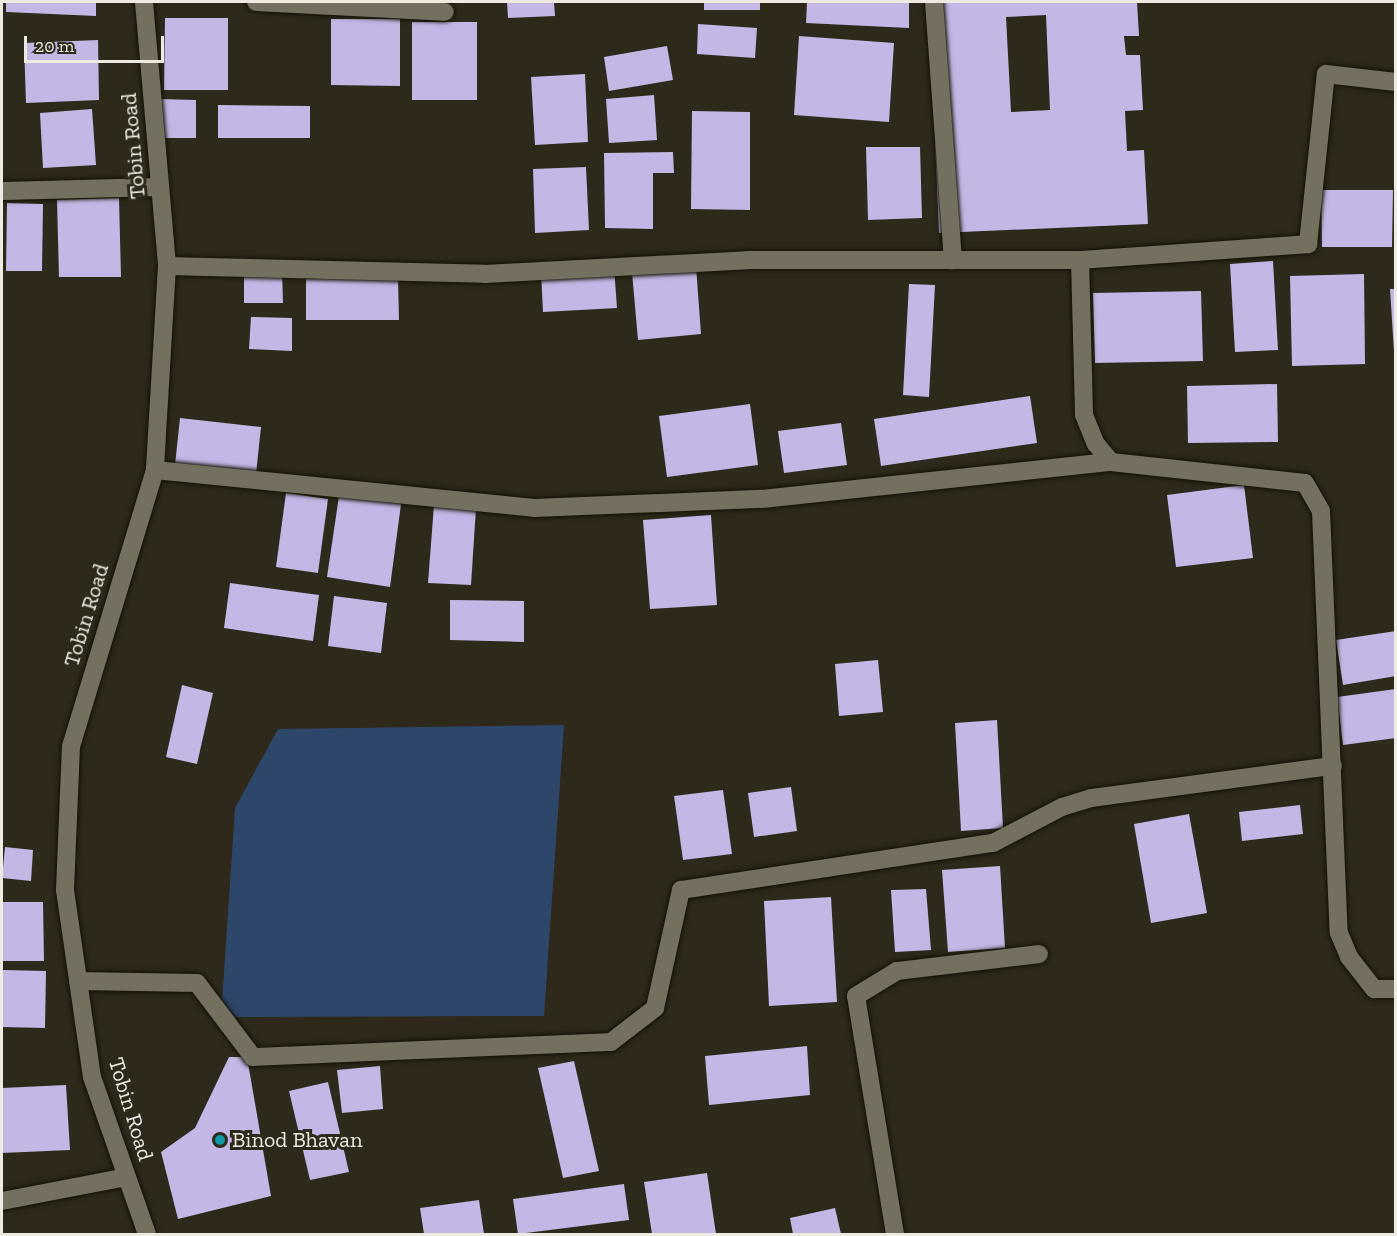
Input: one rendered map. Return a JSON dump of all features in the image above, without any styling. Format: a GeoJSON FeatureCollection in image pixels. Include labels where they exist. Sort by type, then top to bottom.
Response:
{"type":"FeatureCollection","features":[{"type":"Feature","properties":{"kind":"street","name":"Tobin Road"},"geometry":{"type":"LineString","coordinates":[[144,2],[167,266],[154,470],[72,746],[65,890],[92,1077],[147,1234]]}},
{"type":"Feature","properties":{"kind":"street"},"geometry":{"type":"LineString","coordinates":[[256,2],[445,12]]}},
{"type":"Feature","properties":{"kind":"street"},"geometry":{"type":"LineString","coordinates":[[934,2],[953,260]]}},
{"type":"Feature","properties":{"kind":"street"},"geometry":{"type":"LineString","coordinates":[[167,266],[485,274],[748,260],[1080,260],[1308,244],[1326,74],[1395,81]]}},
{"type":"Feature","properties":{"kind":"street"},"geometry":{"type":"LineString","coordinates":[[2,191],[160,187]]}},
{"type":"Feature","properties":{"kind":"street"},"geometry":{"type":"LineString","coordinates":[[1080,260],[1084,415],[1096,444],[1111,462]]}},
{"type":"Feature","properties":{"kind":"street"},"geometry":{"type":"LineString","coordinates":[[154,470],[534,508],[762,499],[1111,462],[1305,483],[1324,523],[1339,933],[1349,957],[1374,989],[1395,988]]}},
{"type":"Feature","properties":{"kind":"street"},"geometry":{"type":"LineString","coordinates":[[78,981],[197,983],[253,1057],[611,1042],[655,1008],[681,890],[993,843],[1062,807],[1092,798],[1334,766]]}},
{"type":"Feature","properties":{"kind":"street"},"geometry":{"type":"LineString","coordinates":[[895,1234],[856,996],[897,971],[1039,954]]}},
{"type":"Feature","properties":{"kind":"street"},"geometry":{"type":"LineString","coordinates":[[2,1201],[127,1177]]}},
{"type":"Feature","properties":{"kind":"water"},"geometry":{"type":"Polygon","coordinates":[[[564,725],[544,1016],[221,1017],[235,808],[278,729],[564,725]]]}},
{"type":"Feature","properties":{"kind":"building"},"geometry":{"type":"Polygon","coordinates":[[[6,2],[96,2],[96,16],[6,12],[6,2]]]}},
{"type":"Feature","properties":{"kind":"building"},"geometry":{"type":"Polygon","coordinates":[[[507,2],[554,2],[555,16],[508,18],[507,2]]]}},
{"type":"Feature","properties":{"kind":"building"},"geometry":{"type":"Polygon","coordinates":[[[704,2],[760,2],[760,10],[704,10],[704,2]]]}},
{"type":"Feature","properties":{"kind":"building"},"geometry":{"type":"Polygon","coordinates":[[[807,2],[909,2],[909,28],[806,23],[807,2]]]}},
{"type":"Feature","properties":{"kind":"building"},"geometry":{"type":"Polygon","coordinates":[[[929,2],[1137,2],[1139,36],[1124,36],[1126,55],[1140,55],[1143,110],[1125,111],[1127,151],[1144,150],[1148,224],[939,233],[929,2]],[[1046,15],[1006,17],[1011,112],[1050,110],[1046,15]]]}},
{"type":"Feature","properties":{"kind":"building"},"geometry":{"type":"Polygon","coordinates":[[[165,18],[228,18],[228,90],[164,90],[165,18]]]}},
{"type":"Feature","properties":{"kind":"building"},"geometry":{"type":"Polygon","coordinates":[[[331,19],[400,19],[400,86],[331,85],[331,19]]]}},
{"type":"Feature","properties":{"kind":"building"},"geometry":{"type":"Polygon","coordinates":[[[412,22],[477,22],[477,100],[412,100],[412,22]]]}},
{"type":"Feature","properties":{"kind":"building"},"geometry":{"type":"Polygon","coordinates":[[[698,24],[757,28],[755,58],[697,54],[698,24]]]}},
{"type":"Feature","properties":{"kind":"building"},"geometry":{"type":"Polygon","coordinates":[[[799,36],[894,43],[889,122],[794,115],[799,36]]]}},
{"type":"Feature","properties":{"kind":"building"},"geometry":{"type":"Polygon","coordinates":[[[98,40],[99,100],[26,103],[24,43],[98,40]]]}},
{"type":"Feature","properties":{"kind":"building"},"geometry":{"type":"Polygon","coordinates":[[[667,46],[673,80],[609,91],[604,57],[667,46]]]}},
{"type":"Feature","properties":{"kind":"building"},"geometry":{"type":"Polygon","coordinates":[[[585,74],[588,142],[535,145],[531,77],[585,74]]]}},
{"type":"Feature","properties":{"kind":"building"},"geometry":{"type":"Polygon","coordinates":[[[654,95],[657,140],[609,143],[606,99],[654,95]]]}},
{"type":"Feature","properties":{"kind":"building"},"geometry":{"type":"Polygon","coordinates":[[[158,99],[196,100],[196,138],[158,138],[158,99]]]}},
{"type":"Feature","properties":{"kind":"building"},"geometry":{"type":"Polygon","coordinates":[[[218,105],[310,106],[310,138],[218,138],[218,105]]]}},
{"type":"Feature","properties":{"kind":"building"},"geometry":{"type":"Polygon","coordinates":[[[92,109],[96,165],[43,168],[40,113],[92,109]]]}},
{"type":"Feature","properties":{"kind":"building"},"geometry":{"type":"Polygon","coordinates":[[[692,111],[750,112],[750,210],[691,209],[692,111]]]}},
{"type":"Feature","properties":{"kind":"building"},"geometry":{"type":"Polygon","coordinates":[[[866,147],[920,147],[922,218],[868,220],[866,147]]]}},
{"type":"Feature","properties":{"kind":"building"},"geometry":{"type":"Polygon","coordinates":[[[673,152],[674,173],[653,173],[653,229],[605,228],[604,153],[673,152]]]}},
{"type":"Feature","properties":{"kind":"building"},"geometry":{"type":"Polygon","coordinates":[[[586,167],[589,230],[535,233],[533,169],[586,167]]]}},
{"type":"Feature","properties":{"kind":"building"},"geometry":{"type":"Polygon","coordinates":[[[1321,190],[1393,190],[1392,247],[1322,247],[1321,190]]]}},
{"type":"Feature","properties":{"kind":"building"},"geometry":{"type":"Polygon","coordinates":[[[119,198],[121,277],[59,277],[57,200],[119,198]]]}},
{"type":"Feature","properties":{"kind":"building"},"geometry":{"type":"Polygon","coordinates":[[[7,203],[43,204],[42,271],[6,271],[7,203]]]}},
{"type":"Feature","properties":{"kind":"building"},"geometry":{"type":"Polygon","coordinates":[[[1273,261],[1278,350],[1235,352],[1230,264],[1273,261]]]}},
{"type":"Feature","properties":{"kind":"building"},"geometry":{"type":"Polygon","coordinates":[[[696,266],[701,334],[638,340],[632,272],[696,266]]]}},
{"type":"Feature","properties":{"kind":"building"},"geometry":{"type":"Polygon","coordinates":[[[614,267],[617,308],[543,312],[541,272],[614,267]]]}},
{"type":"Feature","properties":{"kind":"building"},"geometry":{"type":"Polygon","coordinates":[[[244,271],[282,271],[283,303],[244,303],[244,271]]]}},
{"type":"Feature","properties":{"kind":"building"},"geometry":{"type":"Polygon","coordinates":[[[1364,274],[1365,364],[1292,366],[1290,276],[1364,274]]]}},
{"type":"Feature","properties":{"kind":"building"},"geometry":{"type":"Polygon","coordinates":[[[306,279],[398,279],[399,320],[306,320],[306,279]]]}},
{"type":"Feature","properties":{"kind":"building"},"geometry":{"type":"Polygon","coordinates":[[[909,284],[935,285],[929,397],[903,395],[909,284]]]}},
{"type":"Feature","properties":{"kind":"building"},"geometry":{"type":"Polygon","coordinates":[[[1390,289],[1396,289],[1396,351],[1394,351],[1390,289]]]}},
{"type":"Feature","properties":{"kind":"building"},"geometry":{"type":"Polygon","coordinates":[[[1201,291],[1203,361],[1095,363],[1093,293],[1201,291]]]}},
{"type":"Feature","properties":{"kind":"building"},"geometry":{"type":"Polygon","coordinates":[[[251,317],[292,318],[292,351],[249,349],[251,317]]]}},
{"type":"Feature","properties":{"kind":"building"},"geometry":{"type":"Polygon","coordinates":[[[1277,384],[1278,442],[1188,443],[1187,386],[1277,384]]]}},
{"type":"Feature","properties":{"kind":"building"},"geometry":{"type":"Polygon","coordinates":[[[1030,396],[1037,443],[881,466],[874,419],[1030,396]]]}},
{"type":"Feature","properties":{"kind":"building"},"geometry":{"type":"Polygon","coordinates":[[[750,404],[758,465],[667,477],[659,416],[750,404]]]}},
{"type":"Feature","properties":{"kind":"building"},"geometry":{"type":"Polygon","coordinates":[[[180,418],[261,427],[256,474],[175,465],[180,418]]]}},
{"type":"Feature","properties":{"kind":"building"},"geometry":{"type":"Polygon","coordinates":[[[841,423],[847,465],[784,473],[778,431],[841,423]]]}},
{"type":"Feature","properties":{"kind":"building"},"geometry":{"type":"Polygon","coordinates":[[[1244,485],[1253,558],[1176,567],[1167,495],[1244,485]]]}},
{"type":"Feature","properties":{"kind":"building"},"geometry":{"type":"Polygon","coordinates":[[[286,493],[328,499],[318,573],[276,567],[286,493]]]}},
{"type":"Feature","properties":{"kind":"building"},"geometry":{"type":"Polygon","coordinates":[[[339,496],[401,504],[390,587],[327,577],[339,496]]]}},
{"type":"Feature","properties":{"kind":"building"},"geometry":{"type":"Polygon","coordinates":[[[434,505],[476,508],[471,585],[428,583],[434,505]]]}},
{"type":"Feature","properties":{"kind":"building"},"geometry":{"type":"Polygon","coordinates":[[[711,515],[717,605],[650,609],[643,520],[711,515]]]}},
{"type":"Feature","properties":{"kind":"building"},"geometry":{"type":"Polygon","coordinates":[[[230,583],[319,595],[313,641],[224,628],[230,583]]]}},
{"type":"Feature","properties":{"kind":"building"},"geometry":{"type":"Polygon","coordinates":[[[334,596],[387,603],[381,653],[328,646],[334,596]]]}},
{"type":"Feature","properties":{"kind":"building"},"geometry":{"type":"Polygon","coordinates":[[[450,600],[524,601],[524,642],[450,640],[450,600]]]}},
{"type":"Feature","properties":{"kind":"building"},"geometry":{"type":"Polygon","coordinates":[[[1396,631],[1396,676],[1343,685],[1336,640],[1396,631]]]}},
{"type":"Feature","properties":{"kind":"building"},"geometry":{"type":"Polygon","coordinates":[[[878,660],[883,712],[839,716],[835,664],[878,660]]]}},
{"type":"Feature","properties":{"kind":"building"},"geometry":{"type":"Polygon","coordinates":[[[182,685],[213,693],[197,764],[166,757],[182,685]]]}},
{"type":"Feature","properties":{"kind":"building"},"geometry":{"type":"Polygon","coordinates":[[[1396,689],[1396,738],[1343,745],[1337,697],[1396,689]]]}},
{"type":"Feature","properties":{"kind":"building"},"geometry":{"type":"Polygon","coordinates":[[[997,720],[1003,828],[961,831],[955,723],[997,720]]]}},
{"type":"Feature","properties":{"kind":"building"},"geometry":{"type":"Polygon","coordinates":[[[791,787],[797,831],[754,837],[748,793],[791,787]]]}},
{"type":"Feature","properties":{"kind":"building"},"geometry":{"type":"Polygon","coordinates":[[[723,790],[732,854],[683,860],[674,796],[723,790]]]}},
{"type":"Feature","properties":{"kind":"building"},"geometry":{"type":"Polygon","coordinates":[[[1300,805],[1303,834],[1242,841],[1239,812],[1300,805]]]}},
{"type":"Feature","properties":{"kind":"building"},"geometry":{"type":"Polygon","coordinates":[[[1189,814],[1207,913],[1151,923],[1134,824],[1189,814]]]}},
{"type":"Feature","properties":{"kind":"building"},"geometry":{"type":"Polygon","coordinates":[[[5,847],[33,850],[31,881],[2,878],[5,847]]]}},
{"type":"Feature","properties":{"kind":"building"},"geometry":{"type":"Polygon","coordinates":[[[1000,866],[1005,948],[948,952],[942,870],[1000,866]]]}},
{"type":"Feature","properties":{"kind":"building"},"geometry":{"type":"Polygon","coordinates":[[[926,889],[931,950],[895,952],[891,890],[926,889]]]}},
{"type":"Feature","properties":{"kind":"building"},"geometry":{"type":"Polygon","coordinates":[[[831,897],[837,1002],[769,1006],[764,901],[831,897]]]}},
{"type":"Feature","properties":{"kind":"building"},"geometry":{"type":"Polygon","coordinates":[[[2,902],[43,902],[44,961],[2,961],[2,902]]]}},
{"type":"Feature","properties":{"kind":"building"},"geometry":{"type":"Polygon","coordinates":[[[2,970],[46,971],[45,1028],[2,1027],[2,970]]]}},
{"type":"Feature","properties":{"kind":"building"},"geometry":{"type":"Polygon","coordinates":[[[807,1046],[810,1095],[709,1105],[705,1056],[807,1046]]]}},
{"type":"Feature","properties":{"kind":"building","name":"Binod Bhavan"},"geometry":{"type":"Polygon","coordinates":[[[229,1057],[247,1057],[271,1196],[178,1219],[161,1152],[195,1128],[229,1057]]]}},
{"type":"Feature","properties":{"kind":"building"},"geometry":{"type":"Polygon","coordinates":[[[574,1061],[599,1171],[563,1178],[538,1068],[574,1061]]]}},
{"type":"Feature","properties":{"kind":"building"},"geometry":{"type":"Polygon","coordinates":[[[380,1066],[383,1109],[342,1113],[337,1070],[380,1066]]]}},
{"type":"Feature","properties":{"kind":"building"},"geometry":{"type":"Polygon","coordinates":[[[328,1082],[349,1172],[310,1180],[289,1091],[328,1082]]]}},
{"type":"Feature","properties":{"kind":"building"},"geometry":{"type":"Polygon","coordinates":[[[66,1085],[70,1150],[2,1153],[2,1088],[66,1085]]]}},
{"type":"Feature","properties":{"kind":"building"},"geometry":{"type":"Polygon","coordinates":[[[707,1173],[716,1234],[652,1234],[644,1182],[707,1173]]]}},
{"type":"Feature","properties":{"kind":"building"},"geometry":{"type":"Polygon","coordinates":[[[624,1184],[629,1220],[518,1234],[513,1199],[624,1184]]]}},
{"type":"Feature","properties":{"kind":"building"},"geometry":{"type":"Polygon","coordinates":[[[479,1200],[484,1234],[424,1234],[420,1208],[479,1200]]]}},
{"type":"Feature","properties":{"kind":"building"},"geometry":{"type":"Polygon","coordinates":[[[835,1208],[841,1234],[793,1234],[790,1218],[835,1208]]]}},
{"type":"Feature","properties":{"kind":"place","name":"Binod Bhavan"},"geometry":{"type":"Point","coordinates":[220,1140]}}]}
